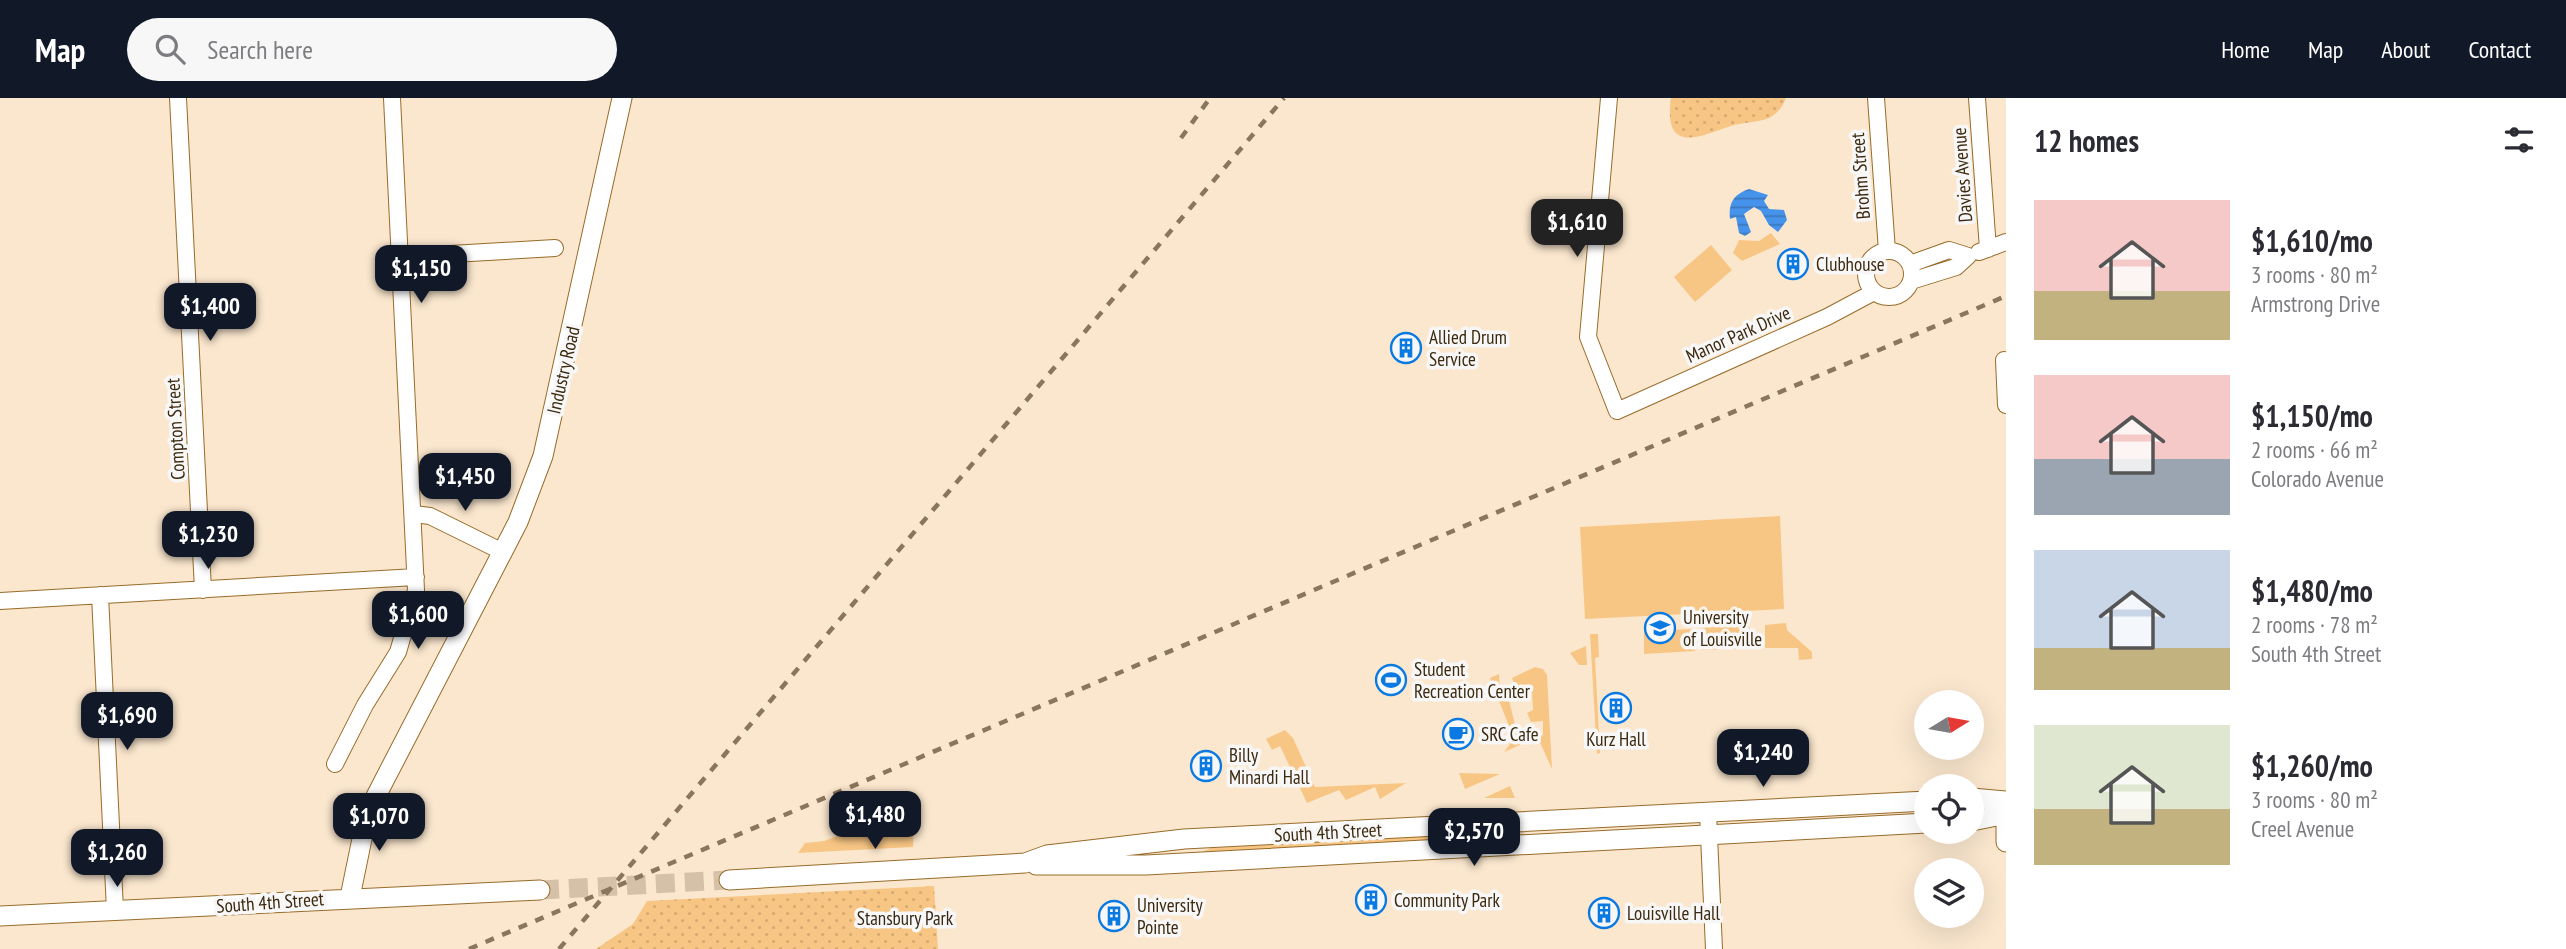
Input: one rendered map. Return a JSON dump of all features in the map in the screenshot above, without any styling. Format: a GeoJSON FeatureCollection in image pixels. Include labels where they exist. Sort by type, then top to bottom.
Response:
{"type":"FeatureCollection","features":[{"type":"Feature","properties":{"kind":"main road","name":"Industry Road"},"geometry":{"type":"LineString","coordinates":[[350,897],[362,834],[374,800],[503,552],[543,456],[622,98]]}},
{"type":"Feature","properties":{"kind":"main road"},"geometry":{"type":"LineString","coordinates":[[1984,799],[2006,801]]}},
{"type":"Feature","properties":{"kind":"main road","name":"South 4th Street"},"geometry":{"type":"LineString","coordinates":[[1025,863],[1046,855],[1184,839],[1914,802]]}},
{"type":"Feature","properties":{"kind":"main road"},"geometry":{"type":"LineString","coordinates":[[1984,819],[2006,816],[2006,842]]}},
{"type":"Feature","properties":{"kind":"main road","name":"South 4th Street"},"geometry":{"type":"LineString","coordinates":[[729,880],[1025,863],[1046,867],[1146,865],[1914,824]]}},
{"type":"Feature","properties":{"kind":"main road","name":"South 4th Street"},"geometry":{"type":"LineString","coordinates":[[0,916],[350,897],[540,890]]}},
{"type":"Feature","properties":{"kind":"street","name":"Compton Street"},"geometry":{"type":"LineString","coordinates":[[178,98],[203,590]]}},
{"type":"Feature","properties":{"kind":"street"},"geometry":{"type":"LineString","coordinates":[[335,764],[365,705],[398,652],[415,601],[414,514],[391,98]]}},
{"type":"Feature","properties":{"kind":"street","name":"Manor Park Drive"},"geometry":{"type":"LineString","coordinates":[[1609,98],[1588,337],[1617,411],[1827,317],[1874,292],[1891,297],[1900,295],[1911,281],[1956,267],[1968,256],[2006,243]]}},
{"type":"Feature","properties":{"kind":"street","name":"Brohm Street"},"geometry":{"type":"LineString","coordinates":[[1876,98],[1887,251]]}},
{"type":"Feature","properties":{"kind":"street","name":"Davies Avenue"},"geometry":{"type":"LineString","coordinates":[[1977,98],[1988,249]]}},
{"type":"Feature","properties":{"kind":"street"},"geometry":{"type":"LineString","coordinates":[[400,257],[555,248]]}},
{"type":"Feature","properties":{"kind":"street","name":"Manor Park Drive"},"geometry":{"type":"LineString","coordinates":[[1910,264],[1950,250],[1968,256]]}},
{"type":"Feature","properties":{"kind":"street"},"geometry":{"type":"LineString","coordinates":[[1874,292],[1866,276],[1867,267],[1879,253],[1896,252],[1910,264],[1911,281]]}},
{"type":"Feature","properties":{"kind":"street"},"geometry":{"type":"LineString","coordinates":[[2004,360],[2006,405]]}},
{"type":"Feature","properties":{"kind":"street"},"geometry":{"type":"LineString","coordinates":[[414,514],[430,516],[503,552]]}},
{"type":"Feature","properties":{"kind":"street"},"geometry":{"type":"LineString","coordinates":[[0,601],[393,576],[416,577]]}},
{"type":"Feature","properties":{"kind":"street"},"geometry":{"type":"LineString","coordinates":[[100,595],[115,910]]}},
{"type":"Feature","properties":{"kind":"street"},"geometry":{"type":"LineString","coordinates":[[1708,813],[1714,949]]}},
{"type":"Feature","properties":{"kind":"green space"},"geometry":{"type":"Polygon","coordinates":[[[1671,98],[1786,98],[1776,113],[1763,120],[1686,138],[1678,135],[1673,128],[1670,116],[1671,98]]]}},
{"type":"Feature","properties":{"kind":"green space"},"geometry":{"type":"Polygon","coordinates":[[[1771,233],[1780,244],[1742,261],[1733,253],[1739,240],[1759,241],[1771,233]]]}},
{"type":"Feature","properties":{"kind":"green space"},"geometry":{"type":"Polygon","coordinates":[[[1711,245],[1732,270],[1695,302],[1674,277],[1711,245]]]}},
{"type":"Feature","properties":{"kind":"green space"},"geometry":{"type":"Polygon","coordinates":[[[1780,516],[1784,609],[1585,619],[1580,527],[1780,516]]]}},
{"type":"Feature","properties":{"kind":"green space"},"geometry":{"type":"Polygon","coordinates":[[[1786,623],[1787,630],[1812,652],[1812,659],[1799,660],[1798,648],[1765,648],[1765,625],[1786,623]]]}},
{"type":"Feature","properties":{"kind":"green space"},"geometry":{"type":"Polygon","coordinates":[[[1749,625],[1753,648],[1701,650],[1700,628],[1749,625]]]}},
{"type":"Feature","properties":{"kind":"green space"},"geometry":{"type":"Polygon","coordinates":[[[1694,629],[1695,651],[1644,654],[1644,631],[1694,629]]]}},
{"type":"Feature","properties":{"kind":"green space"},"geometry":{"type":"Polygon","coordinates":[[[1590,634],[1598,634],[1599,657],[1595,658],[1600,753],[1597,754],[1590,634]]]}},
{"type":"Feature","properties":{"kind":"green space"},"geometry":{"type":"Polygon","coordinates":[[[1586,646],[1587,665],[1579,665],[1570,653],[1586,646]]]}},
{"type":"Feature","properties":{"kind":"green space"},"geometry":{"type":"Polygon","coordinates":[[[1535,667],[1543,669],[1547,675],[1552,769],[1538,738],[1543,735],[1543,721],[1531,722],[1527,713],[1533,710],[1532,693],[1518,692],[1512,678],[1535,667]]]}},
{"type":"Feature","properties":{"kind":"green space"},"geometry":{"type":"Polygon","coordinates":[[[1499,674],[1500,693],[1507,692],[1520,745],[1504,752],[1514,739],[1490,678],[1499,674]]]}},
{"type":"Feature","properties":{"kind":"green space"},"geometry":{"type":"Polygon","coordinates":[[[1285,730],[1293,738],[1315,787],[1406,783],[1380,799],[1375,787],[1346,800],[1339,790],[1307,803],[1280,746],[1272,750],[1266,739],[1285,730]]]}},
{"type":"Feature","properties":{"kind":"green space"},"geometry":{"type":"Polygon","coordinates":[[[1459,773],[1500,774],[1465,789],[1459,773]]]}},
{"type":"Feature","properties":{"kind":"green space"},"geometry":{"type":"Polygon","coordinates":[[[1510,786],[1515,798],[1484,798],[1510,786]]]}},
{"type":"Feature","properties":{"kind":"green space"},"geometry":{"type":"Polygon","coordinates":[[[915,806],[913,847],[798,853],[805,843],[824,841],[915,806]]]}},
{"type":"Feature","properties":{"kind":"green space"},"geometry":{"type":"Polygon","coordinates":[[[1451,835],[1452,841],[1202,852],[1211,848],[1451,835]]]}},
{"type":"Feature","properties":{"kind":"green space","name":"Stansbury Park"},"geometry":{"type":"Polygon","coordinates":[[[934,886],[938,949],[596,949],[633,924],[647,901],[934,886]]]}},
{"type":"Feature","properties":{"kind":"water"},"geometry":{"type":"Polygon","coordinates":[[[1749,189],[1768,195],[1764,201],[1769,209],[1784,210],[1787,220],[1778,232],[1769,225],[1761,211],[1754,207],[1744,214],[1751,232],[1745,236],[1739,233],[1736,217],[1730,219],[1730,208],[1736,196],[1749,189]]]}},
{"type":"Feature","properties":{"kind":"tunnel"},"geometry":{"type":"LineString","coordinates":[[540,890],[729,880]]}},
{"type":"Feature","properties":{"kind":"railway"},"geometry":{"type":"LineString","coordinates":[[1181,138],[1210,98]]}},
{"type":"Feature","properties":{"kind":"railway"},"geometry":{"type":"LineString","coordinates":[[559,949],[1284,98]]}},
{"type":"Feature","properties":{"kind":"railway"},"geometry":{"type":"LineString","coordinates":[[469,949],[2006,296]]}},
{"type":"Feature","properties":{"kind":"place","name":"Clubhouse"},"geometry":{"type":"Point","coordinates":[1793,264]}},
{"type":"Feature","properties":{"kind":"place","name":"Allied Drum Service"},"geometry":{"type":"Point","coordinates":[1406,348]}},
{"type":"Feature","properties":{"kind":"place","name":"University of Louisville"},"geometry":{"type":"Point","coordinates":[1660,628]}},
{"type":"Feature","properties":{"kind":"place","name":"Student Recreation Center"},"geometry":{"type":"Point","coordinates":[1391,680]}},
{"type":"Feature","properties":{"kind":"place","name":"Kurz Hall"},"geometry":{"type":"Point","coordinates":[1616,708]}},
{"type":"Feature","properties":{"kind":"place","name":"SRC Cafe"},"geometry":{"type":"Point","coordinates":[1458,734]}},
{"type":"Feature","properties":{"kind":"place","name":"Billy Minardi Hall"},"geometry":{"type":"Point","coordinates":[1206,766]}},
{"type":"Feature","properties":{"kind":"place","name":"Community Park"},"geometry":{"type":"Point","coordinates":[1371,900]}},
{"type":"Feature","properties":{"kind":"place","name":"Louisville Hall"},"geometry":{"type":"Point","coordinates":[1604,913]}},
{"type":"Feature","properties":{"kind":"place","name":"University Pointe"},"geometry":{"type":"Point","coordinates":[1114,916]}}]}
